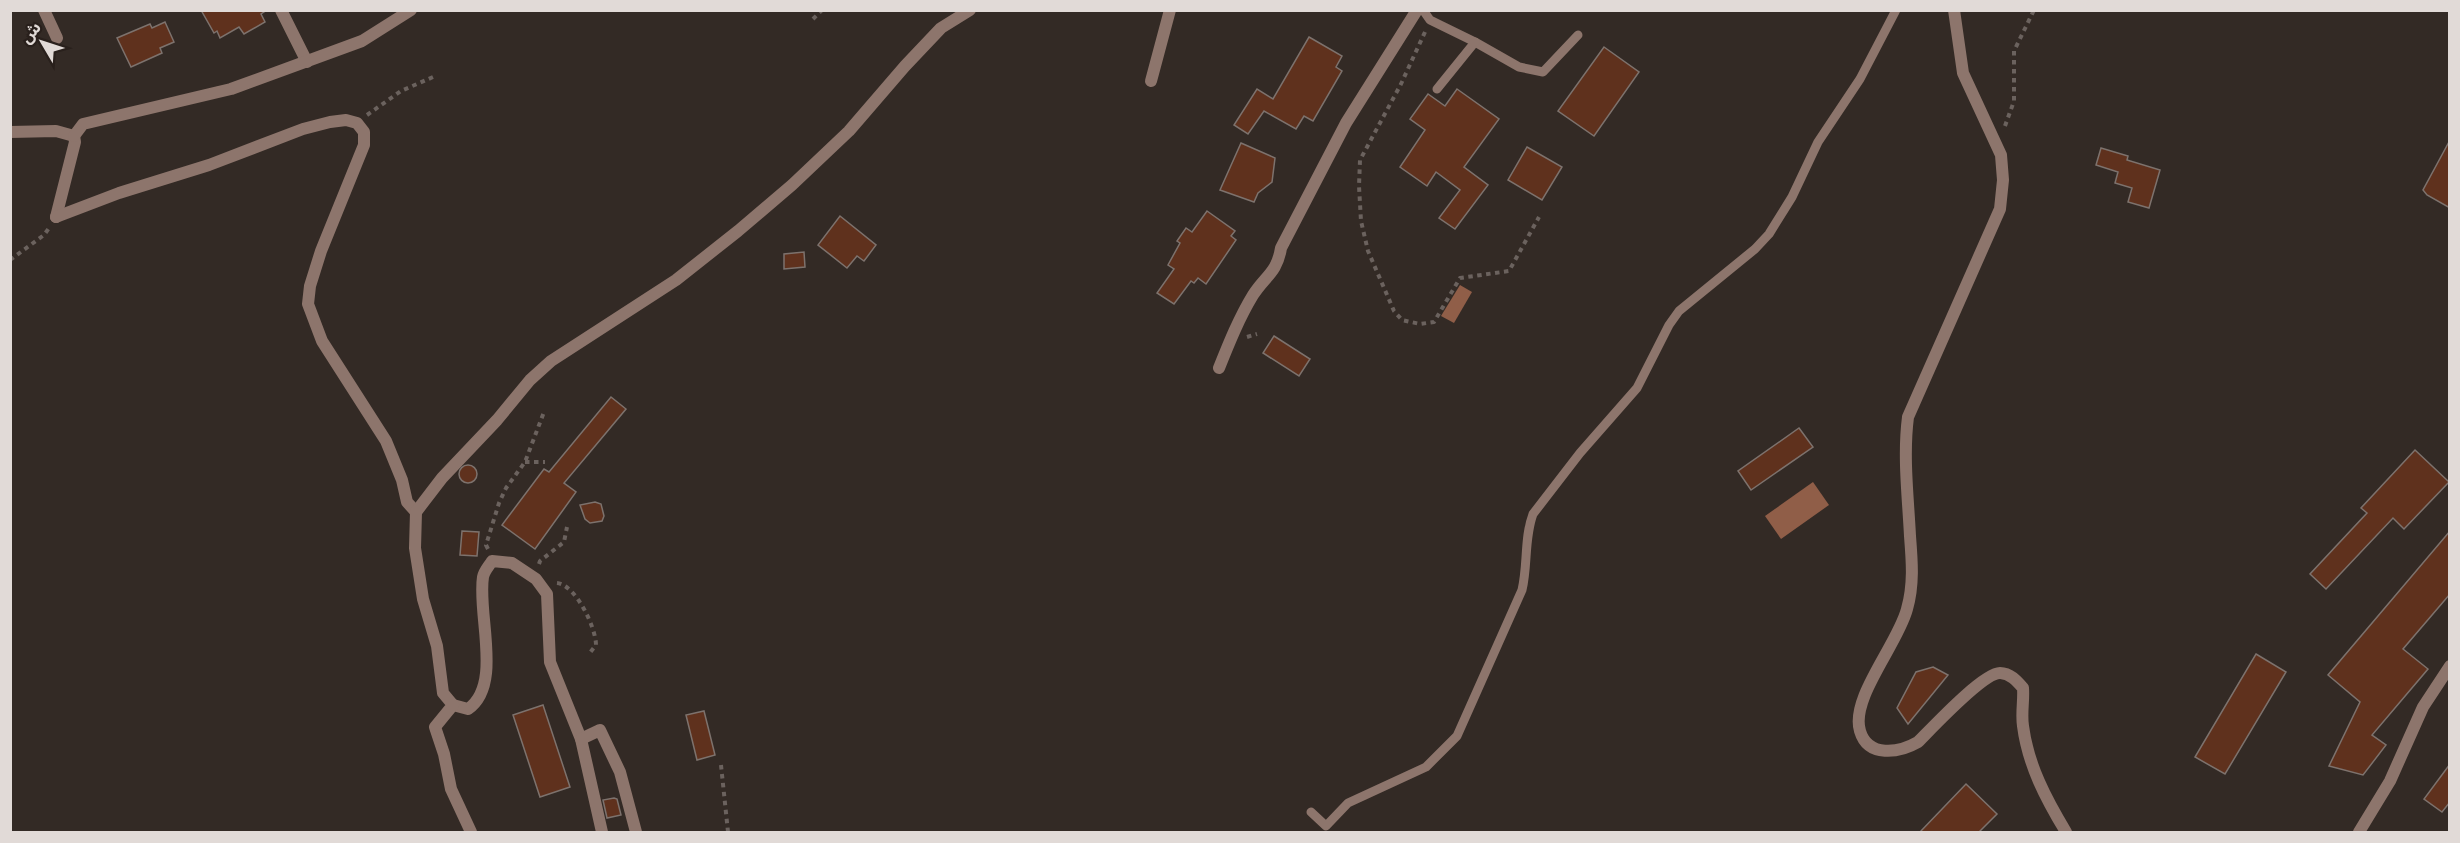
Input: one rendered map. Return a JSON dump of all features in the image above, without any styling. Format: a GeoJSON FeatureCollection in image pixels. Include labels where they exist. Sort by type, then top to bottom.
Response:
{"type":"FeatureCollection","features":[{"type":"Feature","properties":{"kind":"street"},"geometry":{"type":"LineString","coordinates":[[44,10],[57,38]]}},
{"type":"Feature","properties":{"kind":"street"},"geometry":{"type":"LineString","coordinates":[[281,10],[307,62]]}},
{"type":"Feature","properties":{"kind":"street"},"geometry":{"type":"LineString","coordinates":[[56,217],[75,142],[74,136],[83,124],[231,89],[362,41],[411,10]]}},
{"type":"Feature","properties":{"kind":"street"},"geometry":{"type":"LineString","coordinates":[[602,832],[581,739],[550,662],[547,594],[537,577],[512,563],[492,561],[483,574],[482,612],[487,669],[478,702],[468,709],[453,705],[443,693],[437,646],[423,599],[415,548],[416,512],[442,478],[497,420],[530,380],[560,355],[676,280],[738,231],[792,185],[849,131],[941,28],[969,10]]}},
{"type":"Feature","properties":{"kind":"street"},"geometry":{"type":"LineString","coordinates":[[1151,81],[1170,10]]}},
{"type":"Feature","properties":{"kind":"street"},"geometry":{"type":"LineString","coordinates":[[1219,368],[1236,327],[1254,294],[1279,264],[1281,248],[1346,123],[1417,10]]}},
{"type":"Feature","properties":{"kind":"street"},"geometry":{"type":"LineString","coordinates":[[1954,10],[1963,73],[2001,155],[2003,180],[2000,209],[1908,417],[1904,444],[1912,569],[1911,595],[1896,636],[1860,706],[1858,718],[1860,732],[1867,744],[1878,750],[1892,752],[1907,748],[1918,742],[1985,679],[2002,673],[2010,676],[2023,688],[2022,724],[2031,763],[2051,807],[2066,832]]}},
{"type":"Feature","properties":{"kind":"street"},"geometry":{"type":"LineString","coordinates":[[56,217],[119,193],[209,165],[303,129],[346,120],[357,123],[364,132],[364,145],[321,251],[310,286],[308,304],[322,340],[386,441],[402,480],[406,502],[416,512]]}},
{"type":"Feature","properties":{"kind":"street"},"geometry":{"type":"LineString","coordinates":[[10,132],[56,131],[74,136]]}},
{"type":"Feature","properties":{"kind":"street"},"geometry":{"type":"LineString","coordinates":[[2359,832],[2390,781],[2423,706],[2450,666]]}},
{"type":"Feature","properties":{"kind":"street"},"geometry":{"type":"LineString","coordinates":[[453,705],[435,727],[444,754],[451,789],[471,832]]}},
{"type":"Feature","properties":{"kind":"street"},"geometry":{"type":"LineString","coordinates":[[581,739],[600,730],[620,772],[636,832]]}},
{"type":"Feature","properties":{"kind":"lane"},"geometry":{"type":"LineString","coordinates":[[1423,10],[1430,20],[1519,67],[1543,72],[1578,35]]}},
{"type":"Feature","properties":{"kind":"lane"},"geometry":{"type":"LineString","coordinates":[[1311,812],[1326,826],[1337,812],[1363,794],[1400,781],[1426,767],[1457,736],[1522,590],[1526,572],[1529,525],[1533,514],[1580,453],[1637,388],[1650,367],[1669,325],[1679,311],[1755,249],[1769,234],[1792,197],[1818,142],[1860,79],[1896,10]]}},
{"type":"Feature","properties":{"kind":"lane"},"geometry":{"type":"LineString","coordinates":[[1437,89],[1475,42]]}},
{"type":"Feature","properties":{"kind":"path"},"geometry":{"type":"LineString","coordinates":[[813,19],[822,10]]}},
{"type":"Feature","properties":{"kind":"path"},"geometry":{"type":"LineString","coordinates":[[1997,148],[2014,101],[2014,51],[2034,10]]}},
{"type":"Feature","properties":{"kind":"path"},"geometry":{"type":"LineString","coordinates":[[1430,20],[1401,84],[1360,160],[1361,220],[1368,251],[1394,311],[1402,320],[1420,324],[1434,322],[1460,278],[1509,271],[1539,218]]}},
{"type":"Feature","properties":{"kind":"path"},"geometry":{"type":"LineString","coordinates":[[357,123],[401,91],[433,77]]}},
{"type":"Feature","properties":{"kind":"path"},"geometry":{"type":"LineString","coordinates":[[10,260],[44,235],[56,217]]}},
{"type":"Feature","properties":{"kind":"path"},"geometry":{"type":"LineString","coordinates":[[492,561],[486,545],[499,502],[525,462],[544,412]]}},
{"type":"Feature","properties":{"kind":"path"},"geometry":{"type":"LineString","coordinates":[[525,462],[545,462]]}},
{"type":"Feature","properties":{"kind":"path"},"geometry":{"type":"LineString","coordinates":[[567,527],[564,542],[540,561],[537,577],[564,584],[575,595],[596,633],[596,645],[589,654]]}},
{"type":"Feature","properties":{"kind":"path"},"geometry":{"type":"LineString","coordinates":[[721,765],[728,832]]}},
{"type":"Feature","properties":{"kind":"shaded area"},"geometry":{"type":"Polygon","coordinates":[[[1460,285],[1472,292],[1454,323],[1441,316],[1460,285]]]}},
{"type":"Feature","properties":{"kind":"shaded area"},"geometry":{"type":"Polygon","coordinates":[[[1813,482],[1829,505],[1781,539],[1765,516],[1813,482]]]}},
{"type":"Feature","properties":{"kind":"building"},"geometry":{"type":"Polygon","coordinates":[[[201,10],[267,10],[261,14],[265,22],[244,34],[239,27],[220,38],[217,31],[214,33],[201,10]]]}},
{"type":"Feature","properties":{"kind":"building"},"geometry":{"type":"Polygon","coordinates":[[[165,22],[174,42],[160,48],[162,53],[131,67],[117,38],[150,24],[152,28],[165,22]]]}},
{"type":"Feature","properties":{"kind":"building"},"geometry":{"type":"Polygon","coordinates":[[[1309,37],[1342,56],[1336,67],[1342,71],[1313,121],[1304,116],[1296,129],[1264,111],[1248,134],[1234,125],[1257,89],[1273,99],[1309,37]]]}},
{"type":"Feature","properties":{"kind":"building"},"geometry":{"type":"Polygon","coordinates":[[[1604,47],[1639,72],[1594,136],[1558,111],[1604,47]]]}},
{"type":"Feature","properties":{"kind":"building"},"geometry":{"type":"Polygon","coordinates":[[[1457,89],[1499,119],[1464,167],[1488,185],[1455,229],[1439,218],[1460,190],[1436,172],[1427,186],[1400,167],[1425,130],[1410,119],[1428,94],[1445,106],[1457,89]]]}},
{"type":"Feature","properties":{"kind":"building"},"geometry":{"type":"Polygon","coordinates":[[[2450,140],[2450,208],[2427,195],[2423,190],[2450,140]]]}},
{"type":"Feature","properties":{"kind":"building"},"geometry":{"type":"Polygon","coordinates":[[[1241,143],[1275,158],[1272,182],[1258,193],[1254,202],[1220,190],[1241,143]]]}},
{"type":"Feature","properties":{"kind":"building"},"geometry":{"type":"Polygon","coordinates":[[[1527,147],[1562,167],[1542,200],[1508,180],[1527,147]]]}},
{"type":"Feature","properties":{"kind":"building"},"geometry":{"type":"Polygon","coordinates":[[[2101,148],[2128,156],[2127,160],[2160,170],[2149,208],[2128,202],[2132,188],[2115,183],[2118,172],[2096,165],[2101,148]]]}},
{"type":"Feature","properties":{"kind":"building"},"geometry":{"type":"Polygon","coordinates":[[[1207,211],[1235,231],[1231,236],[1236,240],[1206,284],[1198,278],[1194,283],[1191,281],[1174,304],[1157,293],[1174,269],[1168,265],[1180,243],[1177,241],[1186,228],[1192,232],[1207,211]]]}},
{"type":"Feature","properties":{"kind":"building"},"geometry":{"type":"Polygon","coordinates":[[[840,216],[876,245],[864,261],[857,256],[847,268],[818,245],[840,216]]]}},
{"type":"Feature","properties":{"kind":"building"},"geometry":{"type":"Polygon","coordinates":[[[804,252],[805,267],[784,269],[784,254],[804,252]]]}},
{"type":"Feature","properties":{"kind":"building"},"geometry":{"type":"Polygon","coordinates":[[[1274,336],[1310,359],[1299,376],[1263,353],[1274,336]]]}},
{"type":"Feature","properties":{"kind":"building"},"geometry":{"type":"Polygon","coordinates":[[[611,397],[626,409],[564,483],[576,492],[535,549],[502,525],[544,469],[549,472],[611,397]]]}},
{"type":"Feature","properties":{"kind":"building"},"geometry":{"type":"Polygon","coordinates":[[[1799,428],[1813,447],[1751,490],[1738,471],[1799,428]]]}},
{"type":"Feature","properties":{"kind":"building"},"geometry":{"type":"Polygon","coordinates":[[[2415,450],[2449,482],[2404,529],[2393,518],[2326,589],[2310,574],[2367,513],[2361,508],[2415,450]]]}},
{"type":"Feature","properties":{"kind":"building"},"geometry":{"type":"Polygon","coordinates":[[[468,465],[474,468],[477,474],[474,480],[468,483],[462,480],[459,474],[462,468],[468,465]]]}},
{"type":"Feature","properties":{"kind":"building"},"geometry":{"type":"Polygon","coordinates":[[[595,502],[601,504],[604,516],[602,521],[590,523],[585,519],[580,505],[595,502]]]}},
{"type":"Feature","properties":{"kind":"building"},"geometry":{"type":"Polygon","coordinates":[[[462,531],[479,532],[477,556],[460,555],[462,531]]]}},
{"type":"Feature","properties":{"kind":"building"},"geometry":{"type":"Polygon","coordinates":[[[2450,531],[2450,594],[2403,649],[2428,669],[2372,735],[2386,745],[2363,775],[2329,766],[2360,702],[2328,675],[2450,531]]]}},
{"type":"Feature","properties":{"kind":"building"},"geometry":{"type":"Polygon","coordinates":[[[2256,654],[2286,672],[2225,774],[2195,757],[2256,654]]]}},
{"type":"Feature","properties":{"kind":"building"},"geometry":{"type":"Polygon","coordinates":[[[1933,667],[1948,675],[1908,724],[1897,708],[1916,672],[1933,667]]]}},
{"type":"Feature","properties":{"kind":"building"},"geometry":{"type":"Polygon","coordinates":[[[543,705],[570,787],[540,797],[513,715],[543,705]]]}},
{"type":"Feature","properties":{"kind":"building"},"geometry":{"type":"Polygon","coordinates":[[[704,711],[715,755],[697,760],[686,715],[704,711]]]}},
{"type":"Feature","properties":{"kind":"building"},"geometry":{"type":"Polygon","coordinates":[[[2450,764],[2450,802],[2442,812],[2424,799],[2450,764]]]}},
{"type":"Feature","properties":{"kind":"building"},"geometry":{"type":"Polygon","coordinates":[[[1966,784],[1997,814],[1979,832],[1920,832],[1966,784]]]}},
{"type":"Feature","properties":{"kind":"building"},"geometry":{"type":"Polygon","coordinates":[[[617,799],[621,815],[607,818],[603,800],[617,799]]]}}]}
